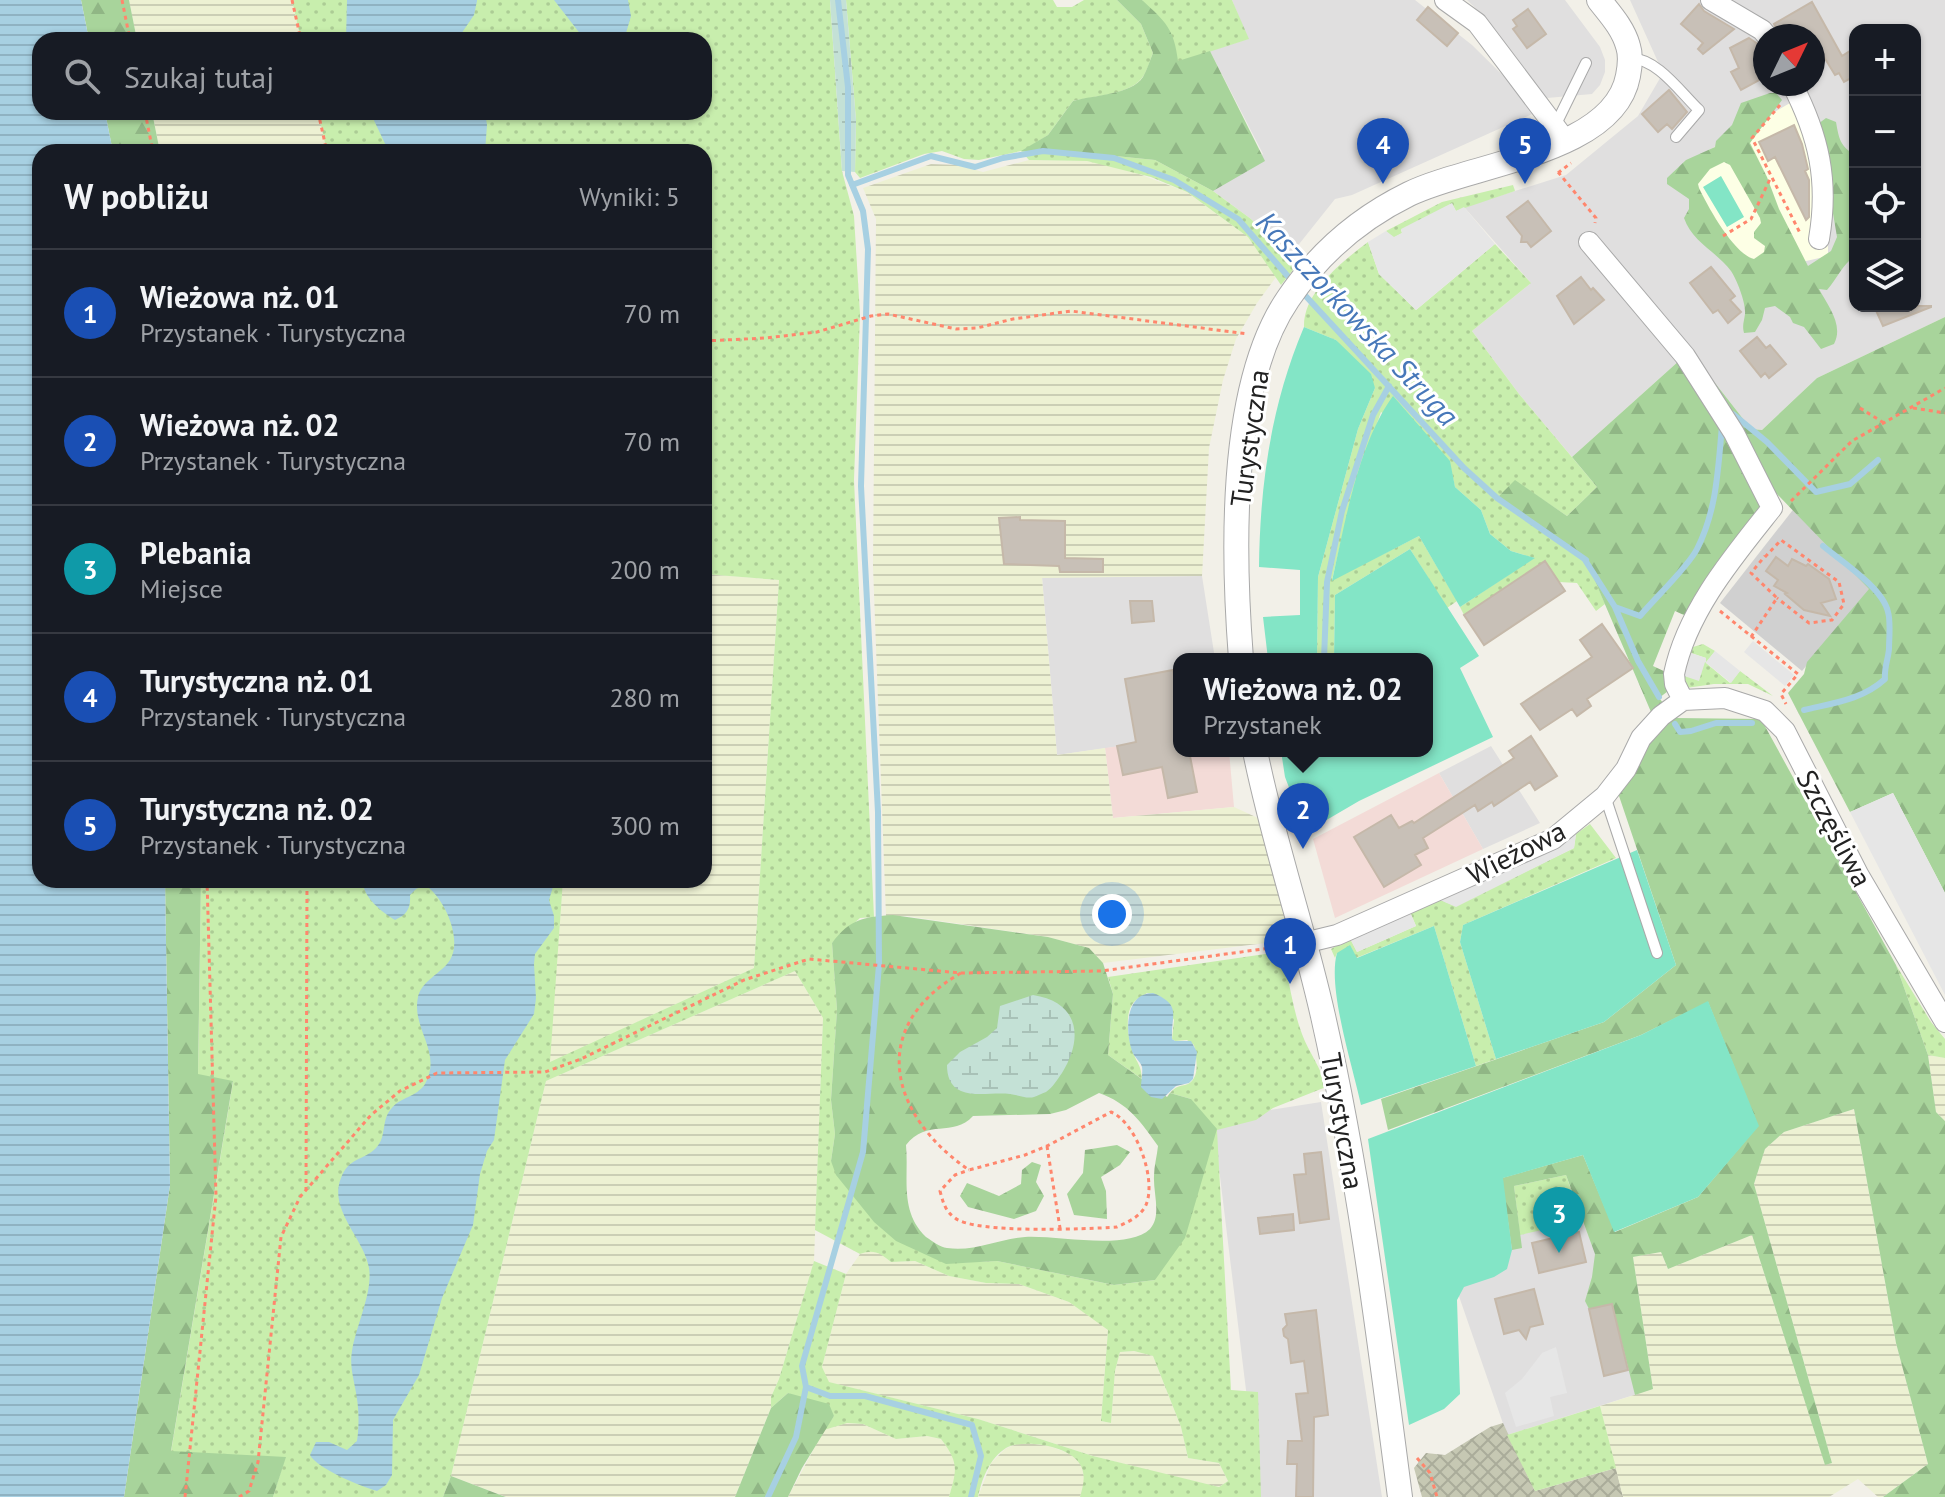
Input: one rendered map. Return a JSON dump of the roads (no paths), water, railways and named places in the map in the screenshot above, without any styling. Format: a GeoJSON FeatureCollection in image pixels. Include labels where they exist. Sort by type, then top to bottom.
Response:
{"type":"FeatureCollection","features":[{"type":"Feature","properties":{"kind":"street"},"geometry":{"type":"LineString","coordinates":[[1445,0],[1477,23],[1555,138]]}},
{"type":"Feature","properties":{"kind":"street"},"geometry":{"type":"LineString","coordinates":[[1599,0],[1624,36],[1630,58]]}},
{"type":"Feature","properties":{"kind":"street"},"geometry":{"type":"LineString","coordinates":[[1711,0],[1753,25]]}},
{"type":"Feature","properties":{"kind":"street","name":"Turystyczna"},"geometry":{"type":"LineString","coordinates":[[1241,653],[1236,556],[1249,402],[1267,338],[1297,287],[1324,253],[1353,227],[1387,205],[1604,119],[1615,107],[1628,80],[1630,58]]}},
{"type":"Feature","properties":{"kind":"street"},"geometry":{"type":"LineString","coordinates":[[1797,96],[1822,168],[1825,205],[1819,239]]}},
{"type":"Feature","properties":{"kind":"street"},"geometry":{"type":"LineString","coordinates":[[1589,242],[1685,356],[1780,507],[1705,598],[1693,621],[1674,674],[1683,700]]}},
{"type":"Feature","properties":{"kind":"street","name":"Szczęśliwa"},"geometry":{"type":"LineString","coordinates":[[1683,700],[1712,697],[1738,700],[1765,711],[1785,731],[1873,900],[1945,1022]]}},
{"type":"Feature","properties":{"kind":"street","name":"Wieżowa"},"geometry":{"type":"LineString","coordinates":[[1304,943],[1337,935],[1553,839],[1605,796],[1626,769],[1650,726],[1683,700]]}},
{"type":"Feature","properties":{"kind":"street","name":"Turystyczna"},"geometry":{"type":"LineString","coordinates":[[1257,757],[1339,1091],[1373,1297],[1400,1497]]}},
{"type":"Feature","properties":{"kind":"lane"},"geometry":{"type":"LineString","coordinates":[[1630,58],[1654,66],[1699,110],[1676,137]]}},
{"type":"Feature","properties":{"kind":"lane"},"geometry":{"type":"LineString","coordinates":[[1555,138],[1586,63]]}},
{"type":"Feature","properties":{"kind":"lane"},"geometry":{"type":"LineString","coordinates":[[1605,796],[1657,953]]}},
{"type":"Feature","properties":{"kind":"water"},"geometry":{"type":"Polygon","coordinates":[[[0,0],[81,0],[87,32],[32,32],[32,120],[107,120],[111,144],[32,144],[32,888],[165,888],[170,1185],[124,1497],[0,1497],[0,0]]]}},
{"type":"Feature","properties":{"kind":"water"},"geometry":{"type":"Polygon","coordinates":[[[347,0],[477,0],[474,15],[462,32],[346,32],[347,0]]]}},
{"type":"Feature","properties":{"kind":"water"},"geometry":{"type":"Polygon","coordinates":[[[554,0],[628,0],[631,16],[626,32],[579,32],[554,0]]]}},
{"type":"Feature","properties":{"kind":"water"},"geometry":{"type":"Polygon","coordinates":[[[374,120],[486,120],[486,144],[385,144],[374,120]]]}},
{"type":"Feature","properties":{"kind":"water"},"geometry":{"type":"Polygon","coordinates":[[[365,888],[418,888],[410,895],[410,904],[403,916],[395,920],[379,908],[365,888]]]}},
{"type":"Feature","properties":{"kind":"water"},"geometry":{"type":"Polygon","coordinates":[[[428,888],[553,888],[549,900],[554,928],[535,954],[534,1014],[505,1060],[494,1140],[480,1174],[473,1225],[442,1298],[419,1375],[393,1420],[392,1475],[386,1485],[377,1491],[330,1471],[310,1455],[316,1442],[329,1442],[347,1450],[357,1441],[358,1409],[351,1357],[370,1277],[366,1257],[343,1213],[338,1190],[348,1166],[379,1144],[391,1109],[418,1092],[430,1072],[429,1051],[417,1009],[418,997],[423,986],[450,960],[454,941],[450,919],[428,888]]]}},
{"type":"Feature","properties":{"kind":"water"},"geometry":{"type":"Polygon","coordinates":[[[1153,993],[1171,1006],[1172,1039],[1191,1041],[1197,1052],[1193,1079],[1176,1086],[1162,1099],[1151,1097],[1141,1087],[1142,1067],[1132,1051],[1128,1034],[1132,1006],[1137,999],[1153,993]]]}},
{"type":"Feature","properties":{"kind":"waterway"},"geometry":{"type":"LineString","coordinates":[[838,0],[848,87],[848,175],[863,211],[868,249],[861,486],[878,812],[879,965],[863,1152],[802,1366],[806,1387],[830,1396],[865,1396],[972,1425],[981,1456],[971,1497]]}},
{"type":"Feature","properties":{"kind":"waterway","name":"Kaszczorkowska Struga"},"geometry":{"type":"LineString","coordinates":[[852,185],[931,156],[975,167],[1043,151],[1114,158],[1174,180],[1238,219],[1292,281]]}},
{"type":"Feature","properties":{"kind":"waterway","name":"Kaszczorkowska Struga"},"geometry":{"type":"LineString","coordinates":[[1302,292],[1464,468],[1497,498],[1586,560]]}},
{"type":"Feature","properties":{"kind":"waterway"},"geometry":{"type":"LineString","coordinates":[[1324,653],[1327,582],[1342,511],[1373,415],[1389,386]]}},
{"type":"Feature","properties":{"kind":"waterway","name":"Kaszczorkowska Struga"},"geometry":{"type":"LineString","coordinates":[[1730,415],[1733,414],[1767,442],[1816,492],[1850,484],[1878,460]]}},
{"type":"Feature","properties":{"kind":"waterway","name":"Kaszczorkowska Struga"},"geometry":{"type":"LineString","coordinates":[[1585,560],[1615,607],[1640,616],[1686,565],[1704,534],[1716,489],[1722,426]]}},
{"type":"Feature","properties":{"kind":"waterway"},"geometry":{"type":"LineString","coordinates":[[1804,710],[1847,700],[1876,686],[1885,679],[1889,649],[1889,620],[1885,603],[1860,576],[1823,546]]}},
{"type":"Feature","properties":{"kind":"waterway"},"geometry":{"type":"LineString","coordinates":[[1615,607],[1638,661],[1659,697]]}},
{"type":"Feature","properties":{"kind":"waterway"},"geometry":{"type":"LineString","coordinates":[[1675,724],[1680,732],[1716,723],[1752,723]]}},
{"type":"Feature","properties":{"kind":"waterway"},"geometry":{"type":"LineString","coordinates":[[768,1497],[796,1437],[806,1387]]}},
{"type":"Feature","properties":{"kind":"place","name":"Turystyczna nż. 01"},"geometry":{"type":"Point","coordinates":[1383,184]}},
{"type":"Feature","properties":{"kind":"place","name":"Turystyczna nż. 02"},"geometry":{"type":"Point","coordinates":[1525,184]}},
{"type":"Feature","properties":{"kind":"place","name":"Wieżowa nż. 02"},"geometry":{"type":"Point","coordinates":[1303,849]}},
{"type":"Feature","properties":{"kind":"place","name":"Wieżowa nż. 01"},"geometry":{"type":"Point","coordinates":[1290,984]}},
{"type":"Feature","properties":{"kind":"place","name":"Plebania"},"geometry":{"type":"Point","coordinates":[1559,1253]}}]}
